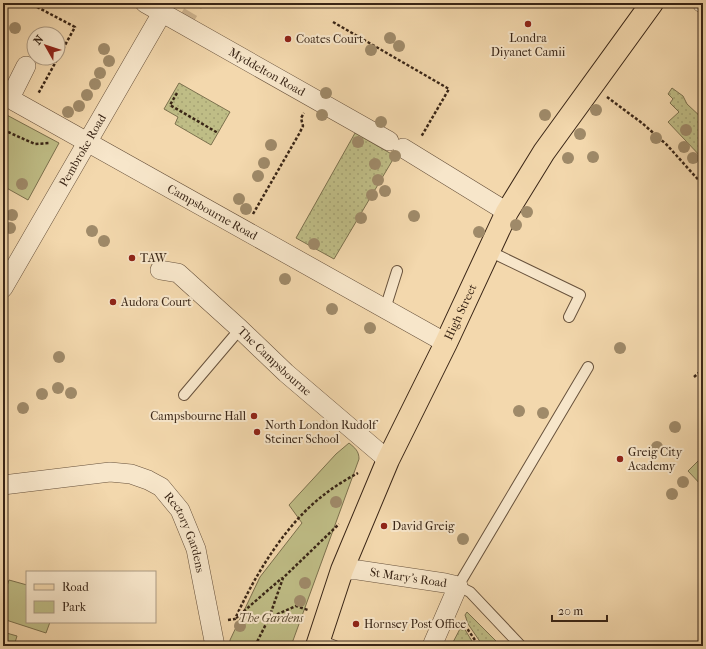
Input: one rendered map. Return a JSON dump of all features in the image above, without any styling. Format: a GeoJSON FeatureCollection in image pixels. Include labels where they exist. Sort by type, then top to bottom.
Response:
{"type":"FeatureCollection","features":[{"type":"Feature","properties":{"kind":"main road","name":"High Street"},"geometry":{"type":"LineString","coordinates":[[324,644],[342,570],[388,460],[446,343],[507,212],[544,152],[652,3]]}},
{"type":"Feature","properties":{"kind":"street","name":"Myddelton Road"},"geometry":{"type":"LineString","coordinates":[[144,3],[401,147],[507,212]]}},
{"type":"Feature","properties":{"kind":"street","name":"Pembroke Road"},"geometry":{"type":"LineString","coordinates":[[6,277],[162,13]]}},
{"type":"Feature","properties":{"kind":"street","name":"Campsbourne Road"},"geometry":{"type":"LineString","coordinates":[[26,66],[12,94],[11,98],[14,101],[65,131],[446,343]]}},
{"type":"Feature","properties":{"kind":"street","name":"The Campsbourne"},"geometry":{"type":"LineString","coordinates":[[160,270],[178,273],[286,373],[388,460]]}},
{"type":"Feature","properties":{"kind":"street","name":"Rectory Gardens"},"geometry":{"type":"LineString","coordinates":[[3,485],[110,472],[131,474],[148,480],[161,487],[180,510],[196,549],[215,646]]}},
{"type":"Feature","properties":{"kind":"street","name":"St Mary's Road"},"geometry":{"type":"LineString","coordinates":[[342,570],[358,570],[458,586],[432,646]]}},
{"type":"Feature","properties":{"kind":"lane"},"geometry":{"type":"LineString","coordinates":[[489,251],[580,295],[569,317]]}},
{"type":"Feature","properties":{"kind":"lane"},"geometry":{"type":"LineString","coordinates":[[385,309],[397,271]]}},
{"type":"Feature","properties":{"kind":"lane"},"geometry":{"type":"LineString","coordinates":[[184,396],[240,329]]}},
{"type":"Feature","properties":{"kind":"lane"},"geometry":{"type":"LineString","coordinates":[[521,646],[470,592],[458,586],[588,367]]}},
{"type":"Feature","properties":{"kind":"path"},"geometry":{"type":"LineString","coordinates":[[30,110],[75,27],[37,7]]}},
{"type":"Feature","properties":{"kind":"path"},"geometry":{"type":"LineString","coordinates":[[333,22],[449,89],[401,147]]}},
{"type":"Feature","properties":{"kind":"path"},"geometry":{"type":"LineString","coordinates":[[598,77],[612,87],[606,96],[642,123],[667,145],[703,185]]}},
{"type":"Feature","properties":{"kind":"path"},"geometry":{"type":"LineString","coordinates":[[177,93],[170,105],[218,133]]}},
{"type":"Feature","properties":{"kind":"path"},"geometry":{"type":"LineString","coordinates":[[3,132],[8,132],[35,144],[59,143],[65,131]]}},
{"type":"Feature","properties":{"kind":"path"},"geometry":{"type":"LineString","coordinates":[[244,230],[299,134]]}},
{"type":"Feature","properties":{"kind":"path"},"geometry":{"type":"LineString","coordinates":[[694,377],[703,369]]}},
{"type":"Feature","properties":{"kind":"path"},"geometry":{"type":"LineString","coordinates":[[235,619],[247,592],[259,571],[296,522],[324,494],[358,473]]}},
{"type":"Feature","properties":{"kind":"path"},"geometry":{"type":"LineString","coordinates":[[209,620],[235,619],[283,578],[338,523],[358,531]]}},
{"type":"Feature","properties":{"kind":"path"},"geometry":{"type":"LineString","coordinates":[[255,646],[269,618],[283,578]]}},
{"type":"Feature","properties":{"kind":"path"},"geometry":{"type":"LineString","coordinates":[[269,618],[296,606],[308,610]]}},
{"type":"Feature","properties":{"kind":"path"},"geometry":{"type":"LineString","coordinates":[[461,619],[478,646]]}},
{"type":"Feature","properties":{"kind":"green space"},"geometry":{"type":"Polygon","coordinates":[[[179,83],[230,112],[211,145],[175,124],[178,117],[164,109],[179,83]]]}},
{"type":"Feature","properties":{"kind":"green space"},"geometry":{"type":"Polygon","coordinates":[[[672,88],[683,96],[687,104],[703,119],[703,159],[668,122],[679,112],[670,103],[673,99],[668,94],[672,88]]]}},
{"type":"Feature","properties":{"kind":"green space"},"geometry":{"type":"Polygon","coordinates":[[[3,113],[59,143],[28,200],[3,186],[3,113]]]}},
{"type":"Feature","properties":{"kind":"green space"},"geometry":{"type":"Polygon","coordinates":[[[355,133],[395,156],[334,259],[296,238],[355,133]]]}},
{"type":"Feature","properties":{"kind":"green space","name":"The Gardens"},"geometry":{"type":"Polygon","coordinates":[[[349,443],[355,448],[359,459],[291,646],[230,646],[230,640],[260,577],[302,523],[289,505],[336,454],[349,443]]]}},
{"type":"Feature","properties":{"kind":"green space"},"geometry":{"type":"Polygon","coordinates":[[[703,456],[703,487],[688,471],[703,456]]]}},
{"type":"Feature","properties":{"kind":"green space"},"geometry":{"type":"Polygon","coordinates":[[[9,580],[26,585],[26,623],[50,623],[46,633],[3,619],[3,598],[9,580]]]}},
{"type":"Feature","properties":{"kind":"green space"},"geometry":{"type":"Polygon","coordinates":[[[467,612],[501,646],[483,646],[468,624],[465,615],[467,612]]]}},
{"type":"Feature","properties":{"kind":"green space"},"geometry":{"type":"Polygon","coordinates":[[[461,627],[464,628],[475,646],[451,646],[461,627]]]}},
{"type":"Feature","properties":{"kind":"green space"},"geometry":{"type":"Polygon","coordinates":[[[3,632],[17,636],[14,646],[3,646],[3,632]]]}},
{"type":"Feature","properties":{"kind":"tunnel"},"geometry":{"type":"LineString","coordinates":[[183,25],[196,3]]}},
{"type":"Feature","properties":{"kind":"place","name":"Londra Diyanet Camii"},"geometry":{"type":"Point","coordinates":[528,24]}},
{"type":"Feature","properties":{"kind":"place","name":"Coates Court"},"geometry":{"type":"Point","coordinates":[288,39]}},
{"type":"Feature","properties":{"kind":"place","name":"TAW"},"geometry":{"type":"Point","coordinates":[132,258]}},
{"type":"Feature","properties":{"kind":"place","name":"Audora Court"},"geometry":{"type":"Point","coordinates":[113,302]}},
{"type":"Feature","properties":{"kind":"place","name":"Campsbourne Hall"},"geometry":{"type":"Point","coordinates":[254,416]}},
{"type":"Feature","properties":{"kind":"place","name":"North London Rudolf Steiner School"},"geometry":{"type":"Point","coordinates":[257,432]}},
{"type":"Feature","properties":{"kind":"place","name":"Greig City Academy"},"geometry":{"type":"Point","coordinates":[620,459]}},
{"type":"Feature","properties":{"kind":"place","name":"David Greig"},"geometry":{"type":"Point","coordinates":[384,526]}},
{"type":"Feature","properties":{"kind":"place","name":"Hornsey Post Office"},"geometry":{"type":"Point","coordinates":[356,624]}}]}
